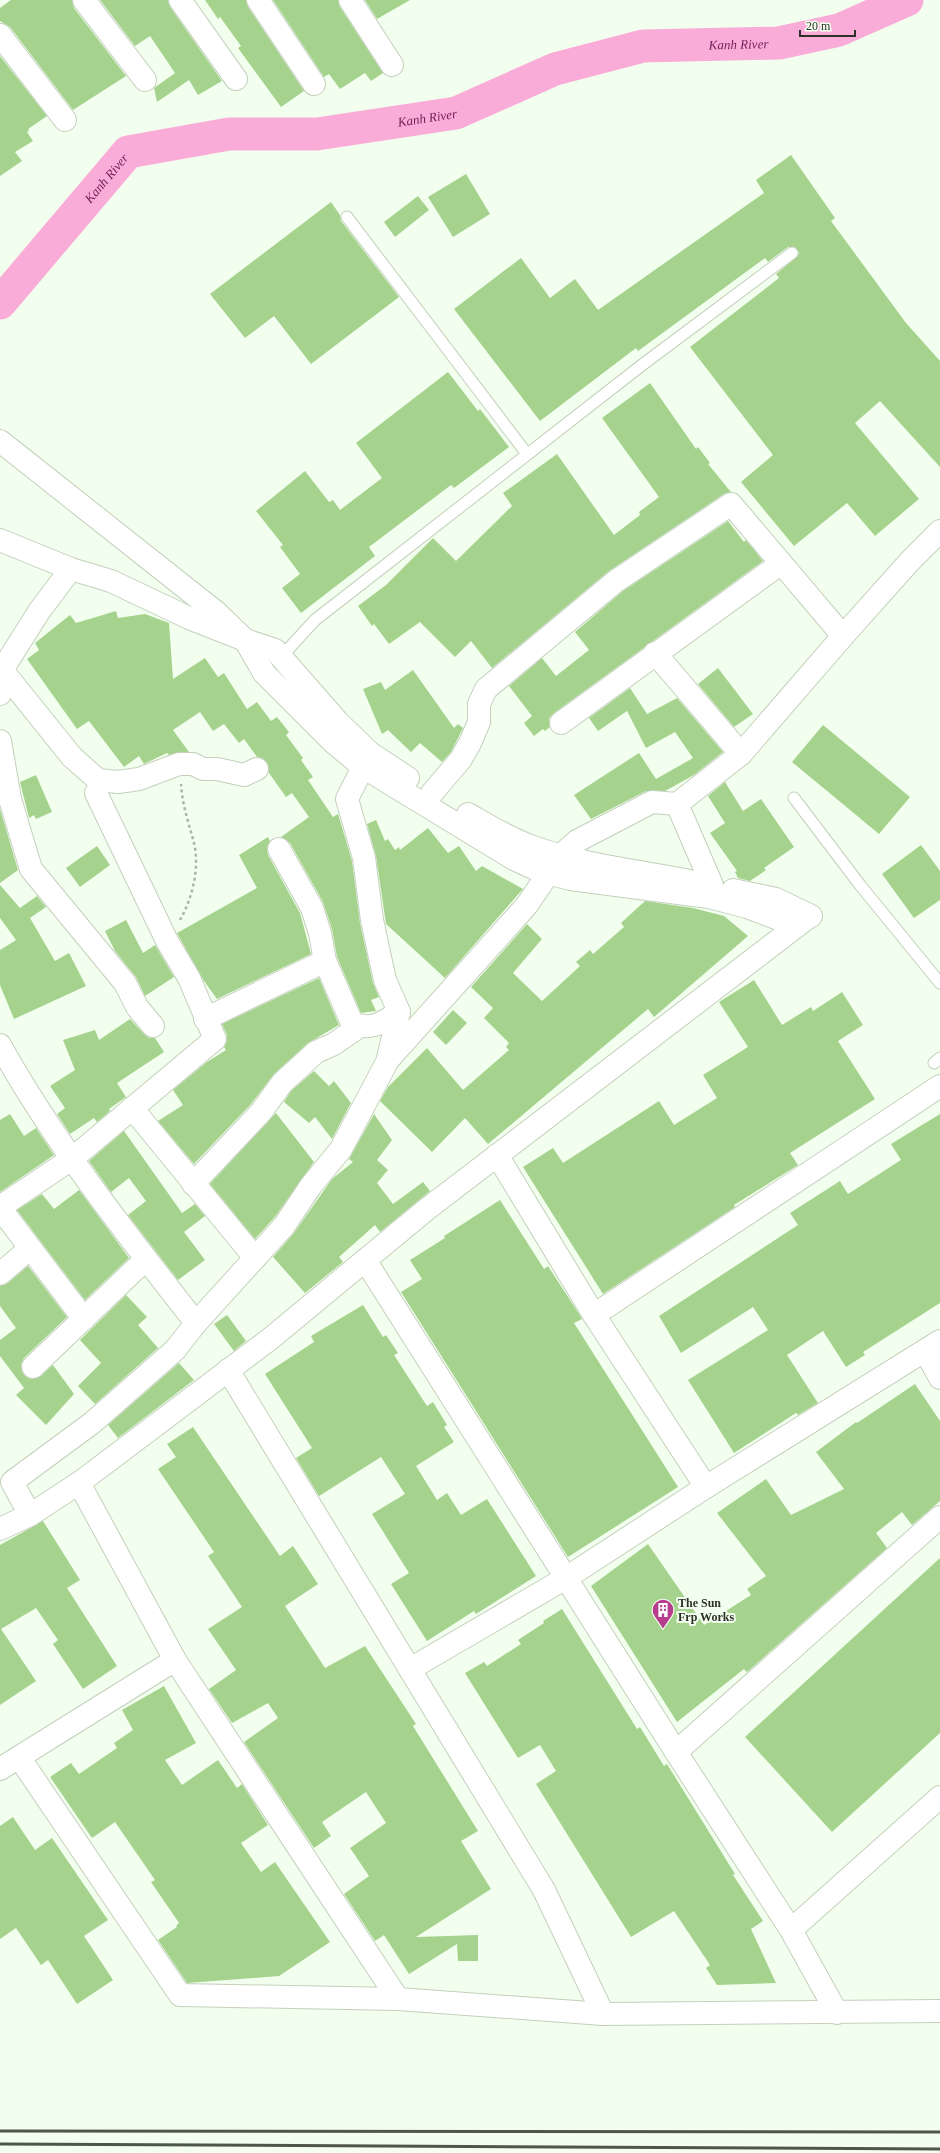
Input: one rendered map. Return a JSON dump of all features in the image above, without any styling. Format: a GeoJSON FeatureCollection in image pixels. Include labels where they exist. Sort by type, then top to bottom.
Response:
{"type":"FeatureCollection","features":[{"type":"Feature","properties":{"kind":"street"},"geometry":{"type":"LineString","coordinates":[[84,0],[144,80]]}},
{"type":"Feature","properties":{"kind":"street"},"geometry":{"type":"LineString","coordinates":[[180,0],[236,79]]}},
{"type":"Feature","properties":{"kind":"street"},"geometry":{"type":"LineString","coordinates":[[258,0],[314,84]]}},
{"type":"Feature","properties":{"kind":"street"},"geometry":{"type":"LineString","coordinates":[[350,0],[392,65]]}},
{"type":"Feature","properties":{"kind":"street"},"geometry":{"type":"LineString","coordinates":[[0,35],[65,120]]}},
{"type":"Feature","properties":{"kind":"street"},"geometry":{"type":"LineString","coordinates":[[0,441],[216,612],[246,640],[264,673],[314,725],[514,859],[548,874],[570,879],[710,897],[804,921]]}},
{"type":"Feature","properties":{"kind":"street"},"geometry":{"type":"LineString","coordinates":[[432,793],[461,758],[470,743],[479,722],[479,704],[486,689],[616,581],[731,504],[780,564],[843,636]]}},
{"type":"Feature","properties":{"kind":"street"},"geometry":{"type":"LineString","coordinates":[[560,856],[577,841],[652,802],[677,804],[741,754],[843,636],[910,561],[940,531]]}},
{"type":"Feature","properties":{"kind":"street"},"geometry":{"type":"LineString","coordinates":[[0,540],[72,570],[111,581],[189,618],[275,650],[338,722],[367,760],[432,793],[493,829],[532,847],[560,856],[712,885],[776,899],[804,921]]}},
{"type":"Feature","properties":{"kind":"street"},"geometry":{"type":"LineString","coordinates":[[561,723],[655,653],[780,564]]}},
{"type":"Feature","properties":{"kind":"street"},"geometry":{"type":"LineString","coordinates":[[0,694],[2,670],[40,610],[72,570]]}},
{"type":"Feature","properties":{"kind":"street"},"geometry":{"type":"LineString","coordinates":[[655,653],[741,754]]}},
{"type":"Feature","properties":{"kind":"street"},"geometry":{"type":"LineString","coordinates":[[2,670],[72,757],[98,780],[118,782],[139,779],[179,764],[193,764],[203,769],[217,769],[244,775],[257,769]]}},
{"type":"Feature","properties":{"kind":"street"},"geometry":{"type":"LineString","coordinates":[[0,741],[10,799],[31,869],[125,983],[137,1008],[153,1026]]}},
{"type":"Feature","properties":{"kind":"street"},"geometry":{"type":"LineString","coordinates":[[367,760],[347,799],[364,858],[372,920],[385,980],[398,1012],[388,1060]]}},
{"type":"Feature","properties":{"kind":"street"},"geometry":{"type":"LineString","coordinates":[[84,1319],[29,1249],[0,1208],[73,1158],[215,1039],[205,1019],[189,978],[167,941],[96,793]]}},
{"type":"Feature","properties":{"kind":"street"},"geometry":{"type":"LineString","coordinates":[[677,804],[712,885]]}},
{"type":"Feature","properties":{"kind":"street"},"geometry":{"type":"LineString","coordinates":[[279,849],[312,908],[320,933],[325,961],[352,1023],[366,1028],[381,1025],[398,1012]]}},
{"type":"Feature","properties":{"kind":"street"},"geometry":{"type":"LineString","coordinates":[[30,1515],[12,1482],[92,1423],[175,1350],[196,1323],[284,1226],[310,1187],[341,1149],[388,1060],[526,905],[548,874]]}},
{"type":"Feature","properties":{"kind":"street"},"geometry":{"type":"LineString","coordinates":[[0,1529],[30,1515],[79,1483],[270,1339],[427,1209],[804,921]]}},
{"type":"Feature","properties":{"kind":"street"},"geometry":{"type":"LineString","coordinates":[[205,1019],[325,961]]}},
{"type":"Feature","properties":{"kind":"street"},"geometry":{"type":"LineString","coordinates":[[193,1184],[261,1112],[282,1083],[316,1052],[334,1044],[360,1026]]}},
{"type":"Feature","properties":{"kind":"street"},"geometry":{"type":"LineString","coordinates":[[0,1045],[27,1093],[146,1259],[196,1323]]}},
{"type":"Feature","properties":{"kind":"street"},"geometry":{"type":"LineString","coordinates":[[594,1315],[940,1086]]}},
{"type":"Feature","properties":{"kind":"street"},"geometry":{"type":"LineString","coordinates":[[132,1108],[255,1258]]}},
{"type":"Feature","properties":{"kind":"street"},"geometry":{"type":"LineString","coordinates":[[497,1155],[594,1315],[706,1487]]}},
{"type":"Feature","properties":{"kind":"street"},"geometry":{"type":"LineString","coordinates":[[0,1274],[29,1249]]}},
{"type":"Feature","properties":{"kind":"street"},"geometry":{"type":"LineString","coordinates":[[34,1367],[146,1259]]}},
{"type":"Feature","properties":{"kind":"street"},"geometry":{"type":"LineString","coordinates":[[365,1260],[676,1752],[791,1930],[837,2013]]}},
{"type":"Feature","properties":{"kind":"street"},"geometry":{"type":"LineString","coordinates":[[410,1669],[566,1578],[706,1487],[932,1346],[940,1378]]}},
{"type":"Feature","properties":{"kind":"street"},"geometry":{"type":"LineString","coordinates":[[228,1370],[544,1890],[603,2014]]}},
{"type":"Feature","properties":{"kind":"street"},"geometry":{"type":"LineString","coordinates":[[79,1483],[175,1660],[398,1999]]}},
{"type":"Feature","properties":{"kind":"street"},"geometry":{"type":"LineString","coordinates":[[676,1752],[940,1517]]}},
{"type":"Feature","properties":{"kind":"street"},"geometry":{"type":"LineString","coordinates":[[0,1768],[175,1660]]}},
{"type":"Feature","properties":{"kind":"street"},"geometry":{"type":"LineString","coordinates":[[19,1757],[180,1995],[398,1999],[603,2014],[940,2012]]}},
{"type":"Feature","properties":{"kind":"street"},"geometry":{"type":"LineString","coordinates":[[791,1930],[940,1797]]}},
{"type":"Feature","properties":{"kind":"lane"},"geometry":{"type":"LineString","coordinates":[[347,217],[527,454]]}},
{"type":"Feature","properties":{"kind":"lane"},"geometry":{"type":"LineString","coordinates":[[281,657],[315,620],[527,454],[792,253]]}},
{"type":"Feature","properties":{"kind":"lane"},"geometry":{"type":"LineString","coordinates":[[794,798],[860,885],[940,983]]}},
{"type":"Feature","properties":{"kind":"path"},"geometry":{"type":"LineString","coordinates":[[167,941],[183,914],[196,869],[195,845],[185,811],[181,783],[185,767],[193,764]]}},
{"type":"Feature","properties":{"kind":"building"},"geometry":{"type":"Polygon","coordinates":[[[11,0],[72,0],[74,8],[126,76],[73,110],[10,27],[0,21],[0,8],[11,0]]]}},
{"type":"Feature","properties":{"kind":"building"},"geometry":{"type":"Polygon","coordinates":[[[100,0],[168,0],[170,7],[222,81],[198,95],[189,80],[157,102],[154,88],[175,73],[150,36],[135,46],[100,0]]]}},
{"type":"Feature","properties":{"kind":"building"},"geometry":{"type":"Polygon","coordinates":[[[205,0],[246,0],[248,7],[304,91],[281,107],[238,48],[241,46],[220,17],[218,19],[205,0]]]}},
{"type":"Feature","properties":{"kind":"building"},"geometry":{"type":"Polygon","coordinates":[[[273,0],[338,0],[340,7],[383,73],[371,81],[365,73],[340,89],[329,74],[324,77],[273,0]]]}},
{"type":"Feature","properties":{"kind":"building"},"geometry":{"type":"Polygon","coordinates":[[[365,0],[410,0],[377,19],[365,0]]]}},
{"type":"Feature","properties":{"kind":"building"},"geometry":{"type":"Polygon","coordinates":[[[0,56],[47,116],[28,129],[29,131],[27,132],[33,141],[15,152],[22,161],[0,176],[0,56]]]}},
{"type":"Feature","properties":{"kind":"building"},"geometry":{"type":"Polygon","coordinates":[[[791,155],[835,218],[831,221],[906,323],[940,361],[940,467],[880,401],[855,423],[919,499],[875,536],[847,503],[794,546],[741,482],[773,455],[690,347],[779,278],[776,274],[798,256],[799,252],[795,247],[788,247],[768,262],[765,258],[638,351],[636,348],[540,421],[454,309],[521,258],[550,298],[575,279],[598,310],[764,193],[756,180],[791,155]]]}},
{"type":"Feature","properties":{"kind":"building"},"geometry":{"type":"Polygon","coordinates":[[[466,174],[490,214],[453,237],[428,197],[466,174]]]}},
{"type":"Feature","properties":{"kind":"building"},"geometry":{"type":"Polygon","coordinates":[[[418,196],[429,210],[395,237],[384,222],[418,196]]]}},
{"type":"Feature","properties":{"kind":"building"},"geometry":{"type":"Polygon","coordinates":[[[331,202],[340,215],[341,221],[399,297],[311,364],[274,316],[245,338],[210,294],[331,202]]]}},
{"type":"Feature","properties":{"kind":"building"},"geometry":{"type":"Polygon","coordinates":[[[448,372],[478,411],[480,409],[509,447],[454,488],[451,485],[369,547],[375,556],[301,613],[282,588],[300,574],[280,547],[283,545],[256,511],[305,471],[329,502],[333,500],[340,510],[382,478],[356,443],[448,372]]]}},
{"type":"Feature","properties":{"kind":"building"},"geometry":{"type":"Polygon","coordinates":[[[650,383],[696,449],[698,447],[710,463],[708,464],[731,492],[724,494],[609,571],[492,668],[471,641],[455,657],[420,622],[389,644],[374,624],[372,626],[358,606],[386,585],[433,538],[456,561],[512,506],[503,493],[557,454],[614,535],[640,515],[639,512],[659,497],[602,418],[650,383]]]}},
{"type":"Feature","properties":{"kind":"building"},"geometry":{"type":"Polygon","coordinates":[[[728,521],[744,542],[746,540],[763,561],[554,713],[549,718],[550,727],[545,731],[543,729],[534,736],[524,723],[532,716],[509,686],[542,658],[556,676],[589,650],[575,632],[623,591],[728,521]]]}},
{"type":"Feature","properties":{"kind":"building"},"geometry":{"type":"Polygon","coordinates":[[[116,611],[118,618],[145,614],[169,623],[173,679],[205,658],[218,677],[224,673],[247,709],[257,702],[271,721],[277,717],[289,732],[286,735],[303,758],[301,760],[313,777],[308,780],[333,817],[338,814],[352,861],[360,923],[373,983],[379,997],[371,1000],[376,1011],[361,1013],[337,957],[332,929],[323,902],[290,843],[281,837],[309,817],[292,793],[286,797],[269,773],[268,764],[264,759],[257,757],[244,739],[239,743],[224,724],[213,731],[200,712],[173,730],[189,752],[179,752],[169,755],[167,753],[144,764],[139,756],[124,767],[89,721],[77,729],[27,659],[39,650],[35,643],[70,615],[76,623],[116,611]]]}},
{"type":"Feature","properties":{"kind":"building"},"geometry":{"type":"Polygon","coordinates":[[[718,668],[753,714],[734,727],[698,684],[718,668]]]}},
{"type":"Feature","properties":{"kind":"building"},"geometry":{"type":"Polygon","coordinates":[[[413,670],[454,728],[458,724],[463,728],[451,752],[442,762],[420,743],[411,752],[388,730],[382,734],[363,689],[381,682],[385,690],[413,670]]]}},
{"type":"Feature","properties":{"kind":"building"},"geometry":{"type":"Polygon","coordinates":[[[630,688],[647,714],[677,698],[723,752],[694,775],[665,791],[646,791],[591,819],[574,795],[639,753],[656,779],[693,758],[675,732],[646,748],[627,711],[598,731],[589,718],[630,688]]]}},
{"type":"Feature","properties":{"kind":"building"},"geometry":{"type":"Polygon","coordinates":[[[823,725],[910,797],[879,834],[792,762],[823,725]]]}},
{"type":"Feature","properties":{"kind":"building"},"geometry":{"type":"Polygon","coordinates":[[[36,775],[52,812],[36,819],[34,815],[29,818],[20,782],[36,775]]]}},
{"type":"Feature","properties":{"kind":"building"},"geometry":{"type":"Polygon","coordinates":[[[725,782],[743,811],[761,799],[794,847],[764,868],[766,870],[750,881],[738,878],[735,872],[737,871],[710,833],[725,823],[708,796],[725,782]]]}},
{"type":"Feature","properties":{"kind":"building"},"geometry":{"type":"Polygon","coordinates":[[[0,809],[18,870],[0,883],[0,809]]]}},
{"type":"Feature","properties":{"kind":"building"},"geometry":{"type":"Polygon","coordinates":[[[376,820],[385,841],[388,839],[395,850],[399,847],[400,850],[428,828],[448,853],[459,846],[476,871],[482,866],[523,889],[445,978],[386,924],[376,856],[367,824],[376,820]]]}},
{"type":"Feature","properties":{"kind":"building"},"geometry":{"type":"Polygon","coordinates":[[[268,837],[270,841],[267,848],[268,855],[300,913],[311,954],[217,999],[204,981],[177,933],[257,888],[239,855],[268,837]]]}},
{"type":"Feature","properties":{"kind":"building"},"geometry":{"type":"Polygon","coordinates":[[[921,845],[940,871],[940,900],[914,918],[882,874],[921,845]]]}},
{"type":"Feature","properties":{"kind":"building"},"geometry":{"type":"Polygon","coordinates":[[[97,846],[110,865],[80,887],[66,868],[97,846]]]}},
{"type":"Feature","properties":{"kind":"building"},"geometry":{"type":"Polygon","coordinates":[[[0,885],[20,908],[37,896],[46,907],[30,918],[55,961],[69,953],[86,986],[14,1019],[0,985],[0,950],[16,940],[0,918],[0,885]]]}},
{"type":"Feature","properties":{"kind":"building"},"geometry":{"type":"Polygon","coordinates":[[[645,901],[693,908],[724,916],[748,936],[654,1017],[648,1009],[488,1144],[465,1118],[432,1152],[380,1101],[388,1087],[427,1048],[463,1090],[509,1050],[506,1047],[509,1043],[484,1018],[493,1008],[471,987],[527,924],[542,939],[513,973],[542,1001],[580,966],[576,962],[590,950],[593,954],[624,927],[621,923],[645,901]]]}},
{"type":"Feature","properties":{"kind":"building"},"geometry":{"type":"Polygon","coordinates":[[[126,920],[143,953],[155,945],[174,977],[145,996],[136,977],[115,951],[105,931],[126,920]]]}},
{"type":"Feature","properties":{"kind":"building"},"geometry":{"type":"Polygon","coordinates":[[[319,978],[339,1025],[308,1043],[274,1074],[251,1104],[194,1164],[158,1121],[183,1105],[173,1090],[207,1062],[226,1050],[224,1047],[227,1041],[227,1035],[222,1024],[319,978]]]}},
{"type":"Feature","properties":{"kind":"building"},"geometry":{"type":"Polygon","coordinates":[[[754,980],[782,1025],[811,1007],[813,1011],[842,992],[863,1025],[838,1041],[875,1099],[790,1153],[798,1165],[734,1205],[735,1207],[603,1294],[523,1167],[553,1148],[563,1163],[659,1101],[674,1125],[717,1098],[703,1075],[748,1047],[719,1002],[754,980]]]}},
{"type":"Feature","properties":{"kind":"building"},"geometry":{"type":"Polygon","coordinates":[[[453,1010],[467,1023],[446,1045],[433,1032],[453,1010]]]}},
{"type":"Feature","properties":{"kind":"building"},"geometry":{"type":"Polygon","coordinates":[[[130,1019],[149,1038],[155,1038],[164,1052],[117,1083],[126,1097],[109,1109],[110,1111],[97,1122],[94,1118],[70,1134],[57,1114],[65,1108],[50,1086],[75,1070],[63,1040],[95,1030],[99,1040],[130,1019]]]}},
{"type":"Feature","properties":{"kind":"building"},"geometry":{"type":"Polygon","coordinates":[[[314,1071],[329,1086],[334,1081],[351,1103],[332,1139],[315,1117],[309,1123],[284,1102],[291,1091],[314,1071]]]}},
{"type":"Feature","properties":{"kind":"building"},"geometry":{"type":"Polygon","coordinates":[[[276,1113],[314,1162],[274,1218],[255,1239],[210,1184],[276,1113]]]}},
{"type":"Feature","properties":{"kind":"building"},"geometry":{"type":"Polygon","coordinates":[[[10,1114],[24,1136],[36,1128],[54,1155],[0,1192],[0,1120],[10,1114]]]}},
{"type":"Feature","properties":{"kind":"building"},"geometry":{"type":"Polygon","coordinates":[[[374,1114],[392,1140],[377,1160],[388,1170],[377,1183],[393,1204],[423,1182],[430,1191],[380,1232],[375,1225],[339,1257],[343,1262],[305,1293],[273,1257],[294,1233],[332,1179],[353,1162],[349,1159],[374,1114]]]}},
{"type":"Feature","properties":{"kind":"building"},"geometry":{"type":"Polygon","coordinates":[[[940,1114],[940,1303],[863,1352],[865,1355],[846,1367],[823,1331],[787,1355],[818,1403],[798,1415],[796,1413],[734,1453],[688,1380],[768,1330],[753,1307],[681,1353],[659,1316],[798,1225],[790,1213],[840,1181],[848,1194],[901,1160],[891,1144],[940,1114]]]}},
{"type":"Feature","properties":{"kind":"building"},"geometry":{"type":"Polygon","coordinates":[[[124,1131],[182,1213],[195,1204],[205,1216],[184,1232],[205,1260],[178,1280],[128,1215],[146,1201],[129,1178],[111,1192],[89,1161],[124,1131]]]}},
{"type":"Feature","properties":{"kind":"building"},"geometry":{"type":"Polygon","coordinates":[[[79,1190],[129,1258],[85,1300],[17,1210],[42,1194],[54,1209],[79,1190]]]}},
{"type":"Feature","properties":{"kind":"building"},"geometry":{"type":"Polygon","coordinates":[[[500,1200],[544,1269],[548,1266],[581,1317],[582,1319],[574,1323],[678,1487],[568,1557],[401,1292],[422,1279],[410,1260],[500,1200]]]}},
{"type":"Feature","properties":{"kind":"building"},"geometry":{"type":"Polygon","coordinates":[[[28,1266],[67,1317],[24,1358],[21,1364],[24,1375],[30,1379],[41,1376],[53,1365],[74,1394],[46,1425],[16,1395],[24,1388],[0,1356],[0,1340],[16,1328],[0,1306],[0,1286],[8,1283],[28,1266]]]}},
{"type":"Feature","properties":{"kind":"building"},"geometry":{"type":"Polygon","coordinates":[[[126,1295],[147,1317],[138,1325],[158,1348],[95,1404],[78,1386],[101,1363],[80,1340],[126,1295]]]}},
{"type":"Feature","properties":{"kind":"building"},"geometry":{"type":"Polygon","coordinates":[[[363,1305],[383,1337],[386,1335],[398,1353],[394,1355],[427,1406],[433,1402],[447,1425],[444,1427],[454,1442],[416,1466],[437,1500],[447,1493],[461,1515],[487,1499],[536,1576],[476,1614],[474,1611],[427,1641],[391,1584],[409,1573],[372,1514],[405,1494],[381,1457],[319,1496],[296,1458],[312,1448],[265,1374],[314,1342],[311,1336],[363,1305]]]}},
{"type":"Feature","properties":{"kind":"building"},"geometry":{"type":"Polygon","coordinates":[[[227,1315],[246,1341],[234,1351],[214,1324],[227,1315]]]}},
{"type":"Feature","properties":{"kind":"building"},"geometry":{"type":"Polygon","coordinates":[[[179,1363],[194,1380],[118,1438],[108,1425],[179,1363]]]}},
{"type":"Feature","properties":{"kind":"building"},"geometry":{"type":"Polygon","coordinates":[[[915,1384],[940,1421],[940,1501],[912,1525],[902,1512],[876,1533],[887,1548],[747,1672],[744,1669],[677,1722],[591,1586],[648,1544],[704,1625],[751,1595],[747,1589],[766,1576],[717,1513],[766,1479],[791,1515],[844,1489],[816,1452],[856,1422],[857,1423],[915,1384]]]}},
{"type":"Feature","properties":{"kind":"building"},"geometry":{"type":"Polygon","coordinates":[[[193,1427],[280,1556],[293,1546],[318,1584],[285,1606],[325,1668],[365,1646],[416,1724],[413,1726],[478,1831],[461,1841],[491,1889],[416,1937],[478,1935],[478,1961],[458,1961],[457,1944],[409,1974],[384,1935],[375,1941],[344,1894],[369,1876],[350,1848],[386,1823],[366,1792],[322,1822],[331,1836],[314,1848],[244,1742],[278,1718],[268,1703],[232,1723],[209,1689],[236,1670],[208,1629],[242,1607],[208,1556],[214,1552],[158,1469],[176,1457],[167,1444],[193,1427]]]}},
{"type":"Feature","properties":{"kind":"building"},"geometry":{"type":"Polygon","coordinates":[[[43,1521],[80,1580],[67,1588],[117,1666],[83,1689],[53,1644],[58,1640],[36,1608],[1,1629],[36,1681],[0,1705],[0,1545],[43,1521]]]}},
{"type":"Feature","properties":{"kind":"building"},"geometry":{"type":"Polygon","coordinates":[[[940,1558],[940,1733],[832,1832],[745,1737],[940,1558]]]}},
{"type":"Feature","properties":{"kind":"building"},"geometry":{"type":"Polygon","coordinates":[[[562,1609],[637,1729],[640,1727],[664,1766],[667,1764],[735,1874],[733,1875],[763,1921],[751,1929],[776,1983],[717,1985],[706,1968],[710,1965],[674,1911],[631,1937],[536,1784],[556,1771],[540,1745],[518,1758],[465,1673],[484,1662],[487,1666],[521,1644],[518,1640],[562,1609]]]}},
{"type":"Feature","properties":{"kind":"building"},"geometry":{"type":"Polygon","coordinates":[[[164,1686],[196,1743],[165,1760],[182,1785],[218,1760],[237,1788],[242,1784],[268,1825],[241,1843],[261,1872],[275,1862],[330,1942],[279,1976],[187,1983],[158,1940],[177,1927],[176,1926],[179,1923],[151,1882],[155,1880],[115,1822],[92,1838],[50,1777],[71,1763],[79,1774],[117,1748],[114,1743],[133,1730],[122,1710],[164,1686]]]}},
{"type":"Feature","properties":{"kind":"building"},"geometry":{"type":"Polygon","coordinates":[[[13,1817],[35,1850],[52,1838],[108,1920],[84,1936],[113,1980],[77,2004],[48,1960],[41,1965],[16,1928],[0,1939],[0,1826],[13,1817]]]}},
{"type":"Feature","properties":{"kind":"waterway","name":"Kanh River"},"geometry":{"type":"LineString","coordinates":[[0,303],[128,152],[229,134],[317,134],[456,113],[555,69],[643,46],[779,43],[839,30],[907,0]]}},
{"type":"Feature","properties":{"kind":"railway"},"geometry":{"type":"LineString","coordinates":[[0,2131],[940,2132]]}},
{"type":"Feature","properties":{"kind":"railway"},"geometry":{"type":"LineString","coordinates":[[0,2144],[940,2149]]}},
{"type":"Feature","properties":{"kind":"place","name":"The Sun Frp Works"},"geometry":{"type":"Point","coordinates":[663,1630]}}]}
